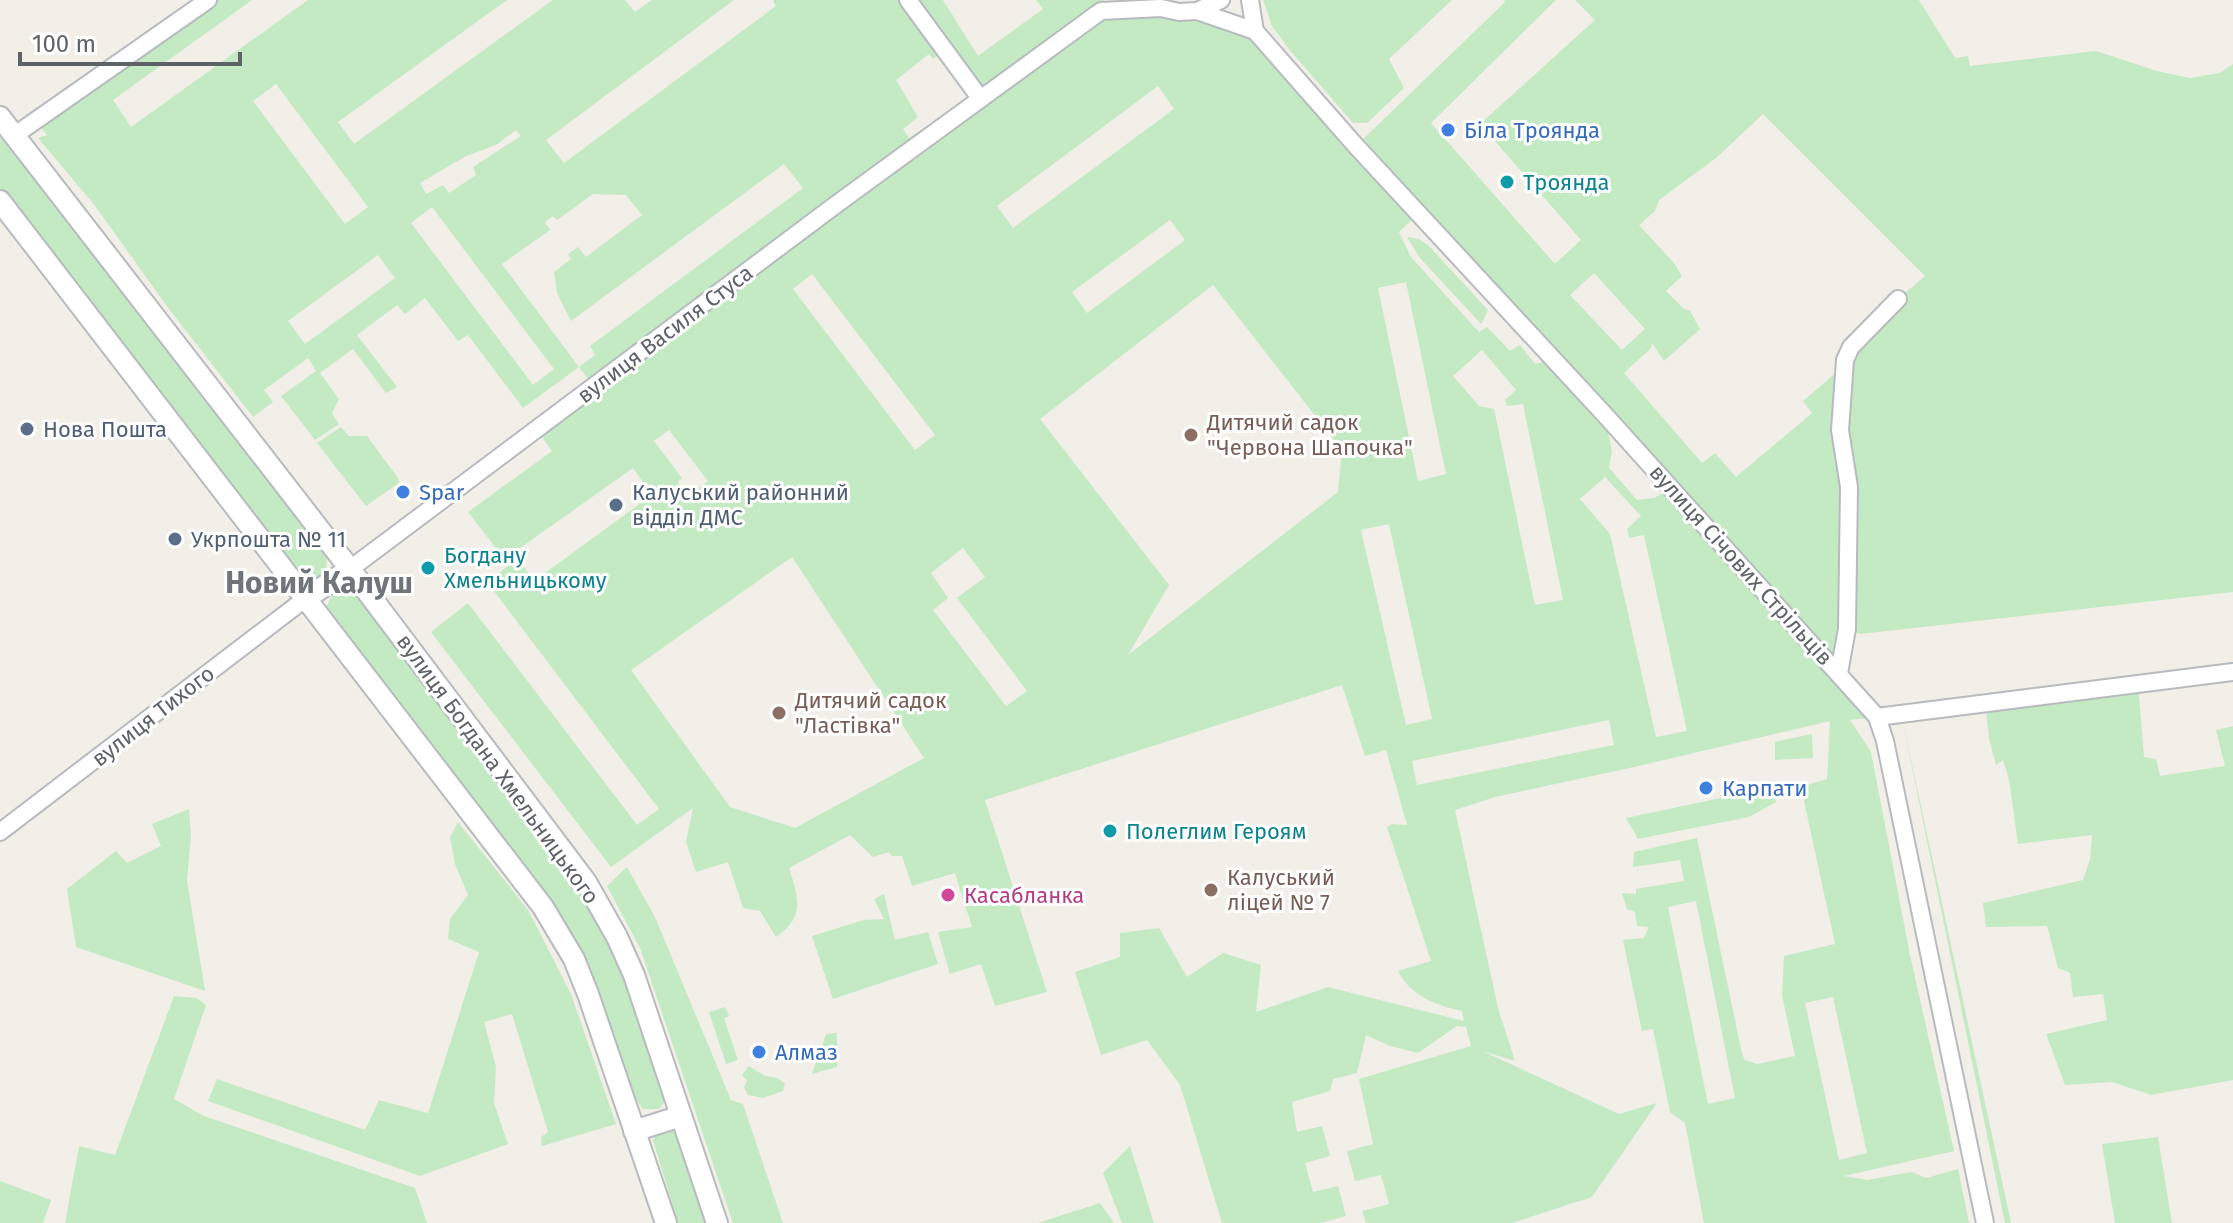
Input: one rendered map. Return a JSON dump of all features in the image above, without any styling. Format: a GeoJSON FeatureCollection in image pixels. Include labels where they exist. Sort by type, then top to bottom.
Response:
{"type":"FeatureCollection","features":[{"type":"Feature","properties":{"kind":"street"},"geometry":{"type":"LineString","coordinates":[[15,135],[208,0]]}},
{"type":"Feature","properties":{"kind":"street"},"geometry":{"type":"LineString","coordinates":[[908,0],[980,98]]}},
{"type":"Feature","properties":{"kind":"street"},"geometry":{"type":"LineString","coordinates":[[1197,11],[1221,0]]}},
{"type":"Feature","properties":{"kind":"street"},"geometry":{"type":"LineString","coordinates":[[1250,0],[1255,31]]}},
{"type":"Feature","properties":{"kind":"street","name":"вулиця Василя Стуса"},"geometry":{"type":"LineString","coordinates":[[350,569],[1103,5],[1155,4],[1179,12],[1197,11]]}},
{"type":"Feature","properties":{"kind":"street","name":"вулиця Січових Стрільців"},"geometry":{"type":"LineString","coordinates":[[1197,11],[1255,31],[1356,146],[1877,717],[1885,741],[1985,1223]]}},
{"type":"Feature","properties":{"kind":"street","name":"вулиця Богдана Хмельницького"},"geometry":{"type":"LineString","coordinates":[[0,117],[350,569],[586,882],[634,975],[717,1223]]}},
{"type":"Feature","properties":{"kind":"street","name":"вулиця Богдана Хмельницького"},"geometry":{"type":"LineString","coordinates":[[0,201],[543,907],[574,959],[583,982],[666,1223]]}},
{"type":"Feature","properties":{"kind":"street"},"geometry":{"type":"LineString","coordinates":[[1839,673],[1847,629],[1849,487],[1840,430],[1845,360],[1851,347],[1898,299]]}},
{"type":"Feature","properties":{"kind":"street"},"geometry":{"type":"LineString","coordinates":[[305,599],[350,569]]}},
{"type":"Feature","properties":{"kind":"street","name":"вулиця Тихого"},"geometry":{"type":"LineString","coordinates":[[0,832],[305,599]]}},
{"type":"Feature","properties":{"kind":"street"},"geometry":{"type":"LineString","coordinates":[[1877,717],[2233,672]]}},
{"type":"Feature","properties":{"kind":"street"},"geometry":{"type":"LineString","coordinates":[[634,1131],[681,1116]]}},
{"type":"Feature","properties":{"kind":"green space"},"geometry":{"type":"Polygon","coordinates":[[[210,0],[252,0],[113,100],[131,127],[308,0],[507,0],[338,122],[354,144],[553,0],[625,0],[635,12],[652,0],[734,0],[546,140],[564,163],[776,6],[773,0],[943,0],[978,56],[1043,9],[1036,0],[1104,0],[1101,10],[1161,8],[1255,31],[1357,145],[1504,0],[1556,0],[1431,123],[1555,264],[1581,240],[1480,124],[1595,20],[1575,0],[1919,0],[1955,58],[1968,56],[1970,66],[2096,51],[2190,78],[2220,73],[2233,64],[2233,592],[1860,634],[1848,629],[1839,673],[1877,717],[1850,720],[1871,752],[1910,955],[1954,1151],[1844,1176],[1867,1180],[1912,1172],[1926,1178],[1958,1169],[1969,1223],[1704,1223],[1685,1123],[1670,1112],[1653,1029],[1642,1031],[1623,940],[1644,938],[1649,927],[1637,926],[1635,912],[1627,909],[1622,893],[1636,894],[1636,889],[1684,881],[1680,860],[1633,867],[1634,852],[1697,838],[1742,1054],[1745,1060],[1757,1064],[1795,1056],[1782,995],[1784,956],[1835,944],[1801,787],[1827,779],[1830,721],[1495,797],[1455,810],[1498,1008],[1515,1061],[1482,1051],[1619,1114],[1657,1103],[1592,1197],[1512,1223],[1366,1223],[1362,1211],[1389,1204],[1381,1175],[1355,1181],[1347,1151],[1373,1144],[1359,1079],[1471,1046],[1466,1027],[1457,1026],[1418,1053],[1390,1046],[1366,1035],[1357,1073],[1333,1079],[1330,1091],[1292,1102],[1297,1132],[1322,1126],[1330,1156],[1305,1163],[1313,1192],[1338,1186],[1346,1216],[1321,1223],[1222,1223],[1180,1085],[1147,1040],[1101,1055],[1075,972],[1120,957],[1120,933],[1159,928],[1187,977],[1223,953],[1261,965],[1256,1012],[1328,987],[1464,1021],[1462,1011],[1442,1006],[1417,993],[1398,971],[1431,961],[1387,827],[1392,824],[1407,825],[1386,750],[1365,756],[1342,685],[985,800],[1047,992],[995,1006],[981,964],[950,974],[938,932],[972,927],[955,873],[912,886],[902,856],[892,856],[889,852],[873,857],[850,835],[789,868],[797,907],[792,922],[776,937],[760,911],[743,908],[728,862],[696,872],[686,842],[693,808],[611,867],[431,632],[468,603],[637,825],[659,809],[487,582],[509,565],[468,512],[552,451],[537,430],[594,387],[579,367],[523,408],[468,335],[458,341],[425,298],[405,314],[397,305],[357,335],[397,387],[386,393],[353,349],[320,373],[339,399],[332,413],[339,424],[315,440],[281,396],[316,371],[308,358],[264,390],[273,402],[253,417],[166,305],[96,207],[38,138],[47,135],[35,120],[210,0]],[[944,50],[933,59],[929,54],[896,80],[918,117],[903,129],[909,138],[923,129],[929,136],[975,103],[944,50]],[[276,84],[253,101],[345,224],[368,207],[276,84]],[[1158,86],[997,206],[1013,228],[1174,109],[1158,86]],[[1763,114],[1716,158],[1659,200],[1655,211],[1639,225],[1682,276],[1666,291],[1690,311],[1700,329],[1664,361],[1652,343],[1651,348],[1624,373],[1702,463],[1715,453],[1736,477],[1812,413],[1803,401],[1838,371],[1898,299],[1925,276],[1763,114]],[[516,130],[496,145],[466,156],[420,183],[426,194],[443,185],[449,193],[476,175],[473,167],[521,136],[516,130]],[[784,164],[571,321],[557,293],[554,272],[571,259],[568,254],[578,247],[586,257],[642,215],[626,195],[593,194],[557,220],[553,216],[545,222],[550,230],[502,264],[579,367],[595,355],[590,346],[803,188],[784,164]],[[432,207],[411,223],[533,385],[554,369],[432,207]],[[1418,214],[1399,232],[1411,257],[1479,332],[1487,327],[1510,351],[1520,345],[1535,364],[1552,359],[1418,214]],[[1170,220],[1072,292],[1087,313],[1185,240],[1170,220]],[[378,255],[288,321],[305,344],[395,278],[378,255]],[[1594,273],[1570,295],[1622,350],[1645,329],[1594,273]],[[812,274],[793,289],[915,450],[935,435],[812,274]],[[1406,282],[1378,288],[1418,481],[1446,474],[1406,282]],[[1213,285],[1040,419],[1169,585],[1128,655],[1338,492],[1342,450],[1213,285]],[[1482,350],[1453,376],[1479,406],[1494,409],[1535,605],[1563,600],[1523,404],[1507,406],[1505,400],[1516,390],[1482,350]],[[1605,418],[1612,451],[1609,468],[1637,500],[1654,498],[1671,489],[1605,418]],[[669,430],[654,441],[682,478],[678,482],[688,496],[708,481],[669,430]],[[633,468],[513,553],[534,581],[652,495],[633,468]],[[1605,477],[1580,499],[1610,534],[1656,737],[1687,731],[1644,535],[1629,538],[1627,529],[1641,516],[1605,477]],[[1389,524],[1361,530],[1406,725],[1432,719],[1389,524]],[[963,548],[931,573],[948,598],[933,610],[1006,706],[1027,691],[957,598],[985,577],[963,548]],[[792,557],[631,670],[730,807],[795,828],[924,758],[792,557]],[[1609,720],[1412,761],[1417,785],[1614,745],[1609,720]],[[1696,901],[1668,907],[1708,1104],[1735,1098],[1696,901]],[[1833,997],[1805,1003],[1839,1160],[1867,1153],[1833,997]]]}},
{"type":"Feature","properties":{"kind":"green space"},"geometry":{"type":"Polygon","coordinates":[[[1263,0],[1452,0],[1389,59],[1404,88],[1367,123],[1353,123],[1288,48],[1272,26],[1263,0]]]}},
{"type":"Feature","properties":{"kind":"green space"},"geometry":{"type":"Polygon","coordinates":[[[0,135],[327,557],[326,571],[316,578],[300,577],[0,191],[0,135]]]}},
{"type":"Feature","properties":{"kind":"green space"},"geometry":{"type":"Polygon","coordinates":[[[1407,237],[1419,239],[1430,247],[1488,310],[1481,324],[1420,258],[1407,237]]]}},
{"type":"Feature","properties":{"kind":"green space"},"geometry":{"type":"Polygon","coordinates":[[[341,427],[349,436],[367,436],[398,478],[399,483],[366,506],[317,443],[341,427]]]}},
{"type":"Feature","properties":{"kind":"green space"},"geometry":{"type":"Polygon","coordinates":[[[352,588],[576,885],[615,959],[636,1010],[664,1090],[665,1101],[659,1109],[643,1109],[636,1100],[586,961],[552,903],[327,607],[336,593],[352,588]]]}},
{"type":"Feature","properties":{"kind":"green space"},"geometry":{"type":"Polygon","coordinates":[[[2138,684],[2144,757],[2156,759],[2160,776],[2225,766],[2216,730],[2233,726],[2233,1080],[2151,1095],[2112,1082],[2065,1085],[2046,1034],[2107,1020],[2103,994],[2073,997],[2070,973],[2058,968],[2047,926],[1986,927],[1983,903],[2083,880],[2090,859],[2092,835],[2018,844],[2009,779],[2003,760],[1996,765],[1986,711],[2138,684]]]}},
{"type":"Feature","properties":{"kind":"green space"},"geometry":{"type":"Polygon","coordinates":[[[1902,718],[2011,1223],[2005,1223],[1902,718]]]}},
{"type":"Feature","properties":{"kind":"green space"},"geometry":{"type":"Polygon","coordinates":[[[1812,734],[1813,758],[1775,760],[1775,742],[1812,734]]]}},
{"type":"Feature","properties":{"kind":"green space"},"geometry":{"type":"Polygon","coordinates":[[[1773,787],[1776,802],[1749,817],[1638,839],[1626,818],[1773,787]]]}},
{"type":"Feature","properties":{"kind":"green space"},"geometry":{"type":"Polygon","coordinates":[[[189,809],[191,836],[187,880],[205,991],[76,947],[67,889],[116,851],[127,863],[161,846],[152,824],[189,809]]]}},
{"type":"Feature","properties":{"kind":"green space"},"geometry":{"type":"Polygon","coordinates":[[[458,822],[528,910],[571,994],[616,1124],[542,1146],[541,1137],[548,1132],[512,1014],[484,1022],[496,1067],[494,1103],[508,1144],[420,1176],[208,1101],[217,1079],[365,1130],[379,1100],[428,1113],[479,952],[448,939],[450,919],[468,895],[455,864],[450,837],[458,822]]]}},
{"type":"Feature","properties":{"kind":"green space"},"geometry":{"type":"Polygon","coordinates":[[[627,867],[655,917],[731,1100],[743,1104],[783,1223],[733,1223],[640,948],[607,886],[627,867]]]}},
{"type":"Feature","properties":{"kind":"green space"},"geometry":{"type":"Polygon","coordinates":[[[884,894],[895,940],[928,932],[938,964],[833,999],[812,936],[864,920],[884,919],[874,899],[884,894]]]}},
{"type":"Feature","properties":{"kind":"green space"},"geometry":{"type":"Polygon","coordinates":[[[174,996],[197,998],[206,1005],[174,1099],[204,1116],[415,1188],[427,1223],[65,1223],[79,1146],[115,1155],[174,996]]]}},
{"type":"Feature","properties":{"kind":"green space"},"geometry":{"type":"Polygon","coordinates":[[[725,1007],[729,1016],[724,1018],[738,1060],[726,1064],[709,1012],[725,1007]]]}},
{"type":"Feature","properties":{"kind":"green space"},"geometry":{"type":"Polygon","coordinates":[[[837,1033],[837,1067],[812,1074],[826,1034],[837,1033]]]}},
{"type":"Feature","properties":{"kind":"green space"},"geometry":{"type":"Polygon","coordinates":[[[749,1066],[765,1076],[778,1078],[785,1084],[783,1091],[763,1098],[748,1095],[744,1087],[747,1081],[742,1075],[749,1066]]]}},
{"type":"Feature","properties":{"kind":"green space"},"geometry":{"type":"Polygon","coordinates":[[[669,1128],[678,1135],[709,1223],[678,1223],[653,1140],[659,1131],[669,1128]]]}},
{"type":"Feature","properties":{"kind":"green space"},"geometry":{"type":"Polygon","coordinates":[[[2158,1137],[2172,1223],[2115,1223],[2102,1144],[2158,1137]]]}},
{"type":"Feature","properties":{"kind":"green space"},"geometry":{"type":"Polygon","coordinates":[[[1130,1146],[1154,1223],[1122,1223],[1103,1173],[1130,1146]]]}},
{"type":"Feature","properties":{"kind":"green space"},"geometry":{"type":"Polygon","coordinates":[[[0,1181],[51,1200],[43,1223],[0,1223],[0,1181]]]}},
{"type":"Feature","properties":{"kind":"green space"},"geometry":{"type":"Polygon","coordinates":[[[1100,1203],[1114,1223],[1038,1223],[1100,1203]]]}},
{"type":"Feature","properties":{"kind":"place","name":"Біла Троянда"},"geometry":{"type":"Point","coordinates":[1448,130]}},
{"type":"Feature","properties":{"kind":"place","name":"Троянда"},"geometry":{"type":"Point","coordinates":[1507,182]}},
{"type":"Feature","properties":{"kind":"place","name":"Нова Пошта"},"geometry":{"type":"Point","coordinates":[27,429]}},
{"type":"Feature","properties":{"kind":"place","name":"Дитячий садок \"Червона Шапочка\""},"geometry":{"type":"Point","coordinates":[1191,435]}},
{"type":"Feature","properties":{"kind":"place","name":"Spar"},"geometry":{"type":"Point","coordinates":[403,492]}},
{"type":"Feature","properties":{"kind":"place","name":"Калуський районний відділ ДМС"},"geometry":{"type":"Point","coordinates":[616,505]}},
{"type":"Feature","properties":{"kind":"place","name":"Укрпошта № 11"},"geometry":{"type":"Point","coordinates":[175,539]}},
{"type":"Feature","properties":{"kind":"place","name":"Богдану Хмельницькому"},"geometry":{"type":"Point","coordinates":[428,568]}},
{"type":"Feature","properties":{"kind":"place","name":"Дитячий садок \"Ластівка\""},"geometry":{"type":"Point","coordinates":[779,713]}},
{"type":"Feature","properties":{"kind":"place","name":"Карпати"},"geometry":{"type":"Point","coordinates":[1706,788]}},
{"type":"Feature","properties":{"kind":"place","name":"Полеглим Героям"},"geometry":{"type":"Point","coordinates":[1110,831]}},
{"type":"Feature","properties":{"kind":"place","name":"Калуський ліцей № 7"},"geometry":{"type":"Point","coordinates":[1211,890]}},
{"type":"Feature","properties":{"kind":"place","name":"Касабланка"},"geometry":{"type":"Point","coordinates":[948,895]}},
{"type":"Feature","properties":{"kind":"place","name":"Алмаз"},"geometry":{"type":"Point","coordinates":[759,1052]}},
{"type":"Feature","properties":{"kind":"district","name":"Новий Калуш"},"geometry":{"type":"Point","coordinates":[319,583]}}]}
